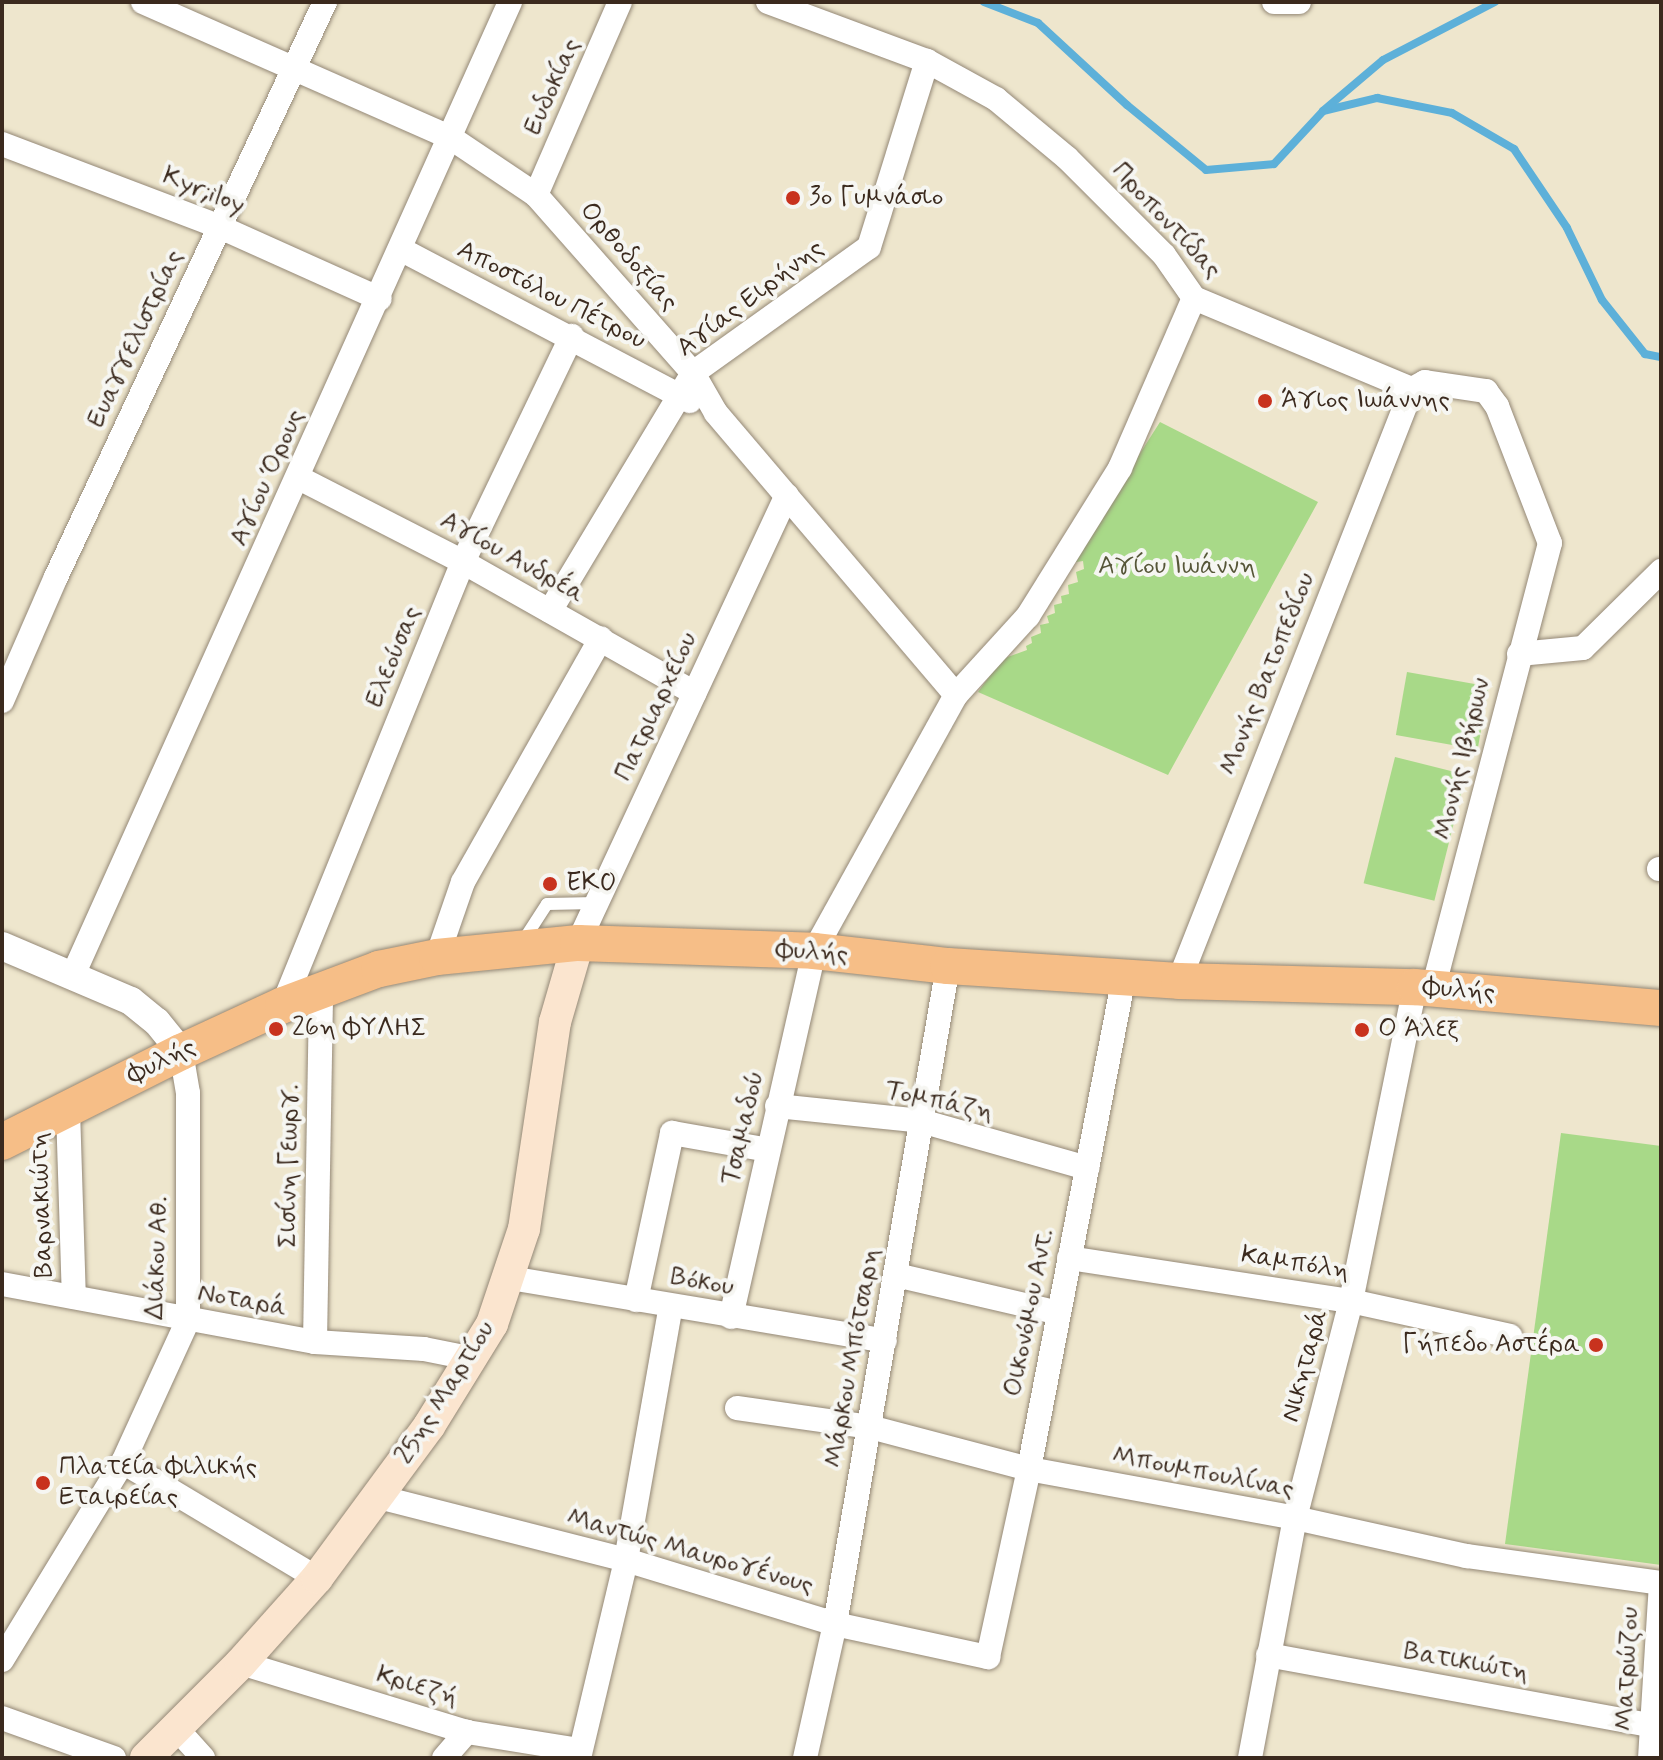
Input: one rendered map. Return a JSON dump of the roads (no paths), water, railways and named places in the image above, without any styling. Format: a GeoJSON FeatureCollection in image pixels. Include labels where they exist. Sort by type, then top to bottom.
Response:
{"type":"FeatureCollection","features":[{"type":"Feature","properties":{"kind":"main road","name":"Φυλής"},"geometry":{"type":"LineString","coordinates":[[2,1142],[181,1052],[283,1005],[379,969],[437,957],[578,943],[814,951],[948,966],[1179,981],[1424,988],[1661,1008]]}},
{"type":"Feature","properties":{"kind":"main road","name":"25ης Μαρτίου"},"geometry":{"type":"LineString","coordinates":[[146,1758],[241,1663],[317,1578],[379,1497],[474,1359],[510,1278],[524,1229],[555,1022],[578,943]]}},
{"type":"Feature","properties":{"kind":"street","name":"Ορθοδοξίας"},"geometry":{"type":"LineString","coordinates":[[143,2],[451,138],[536,195],[693,373],[716,413],[956,695]]}},
{"type":"Feature","properties":{"kind":"street","name":"Ευαγγελιστρίας"},"geometry":{"type":"LineString","coordinates":[[2,701],[325,2]]}},
{"type":"Feature","properties":{"kind":"street","name":"Αγίου Όρους"},"geometry":{"type":"LineString","coordinates":[[73,975],[380,299],[510,2]]}},
{"type":"Feature","properties":{"kind":"street","name":"Ευδοκίας"},"geometry":{"type":"LineString","coordinates":[[536,195],[620,2]]}},
{"type":"Feature","properties":{"kind":"street","name":"Προποντίδας"},"geometry":{"type":"LineString","coordinates":[[768,2],[927,61],[996,99],[1067,158],[1164,255],[1194,298],[1412,389],[1425,382],[1486,391],[1497,406],[1550,543]]}},
{"type":"Feature","properties":{"kind":"street"},"geometry":{"type":"LineString","coordinates":[[1274,2],[1299,2]]}},
{"type":"Feature","properties":{"kind":"street","name":"Αγίας Ειρήνης"},"geometry":{"type":"LineString","coordinates":[[550,611],[677,394],[693,373],[869,247],[927,61]]}},
{"type":"Feature","properties":{"kind":"street","name":"Kyr;iloy"},"geometry":{"type":"LineString","coordinates":[[2,144],[220,227],[380,299]]}},
{"type":"Feature","properties":{"kind":"street","name":"Αποστόλου Πέτρου"},"geometry":{"type":"LineString","coordinates":[[402,250],[716,413]]}},
{"type":"Feature","properties":{"kind":"street"},"geometry":{"type":"LineString","coordinates":[[814,951],[956,695],[1028,616],[1120,468],[1194,298]]}},
{"type":"Feature","properties":{"kind":"street","name":"Ελεούσας"},"geometry":{"type":"LineString","coordinates":[[283,1005],[463,562],[572,336]]}},
{"type":"Feature","properties":{"kind":"street","name":"Μονής Βατοπεδίου"},"geometry":{"type":"LineString","coordinates":[[1179,981],[1412,389]]}},
{"type":"Feature","properties":{"kind":"street","name":"Αγίου Ανδρέα"},"geometry":{"type":"LineString","coordinates":[[299,478],[463,562],[695,693]]}},
{"type":"Feature","properties":{"kind":"street","name":"Πατριαρχείου"},"geometry":{"type":"LineString","coordinates":[[578,943],[787,495]]}},
{"type":"Feature","properties":{"kind":"street","name":"Μονής Ιβήρων"},"geometry":{"type":"LineString","coordinates":[[1424,988],[1550,543]]}},
{"type":"Feature","properties":{"kind":"street"},"geometry":{"type":"LineString","coordinates":[[1519,654],[1583,648],[1661,571]]}},
{"type":"Feature","properties":{"kind":"street"},"geometry":{"type":"LineString","coordinates":[[437,957],[463,882],[601,638]]}},
{"type":"Feature","properties":{"kind":"street"},"geometry":{"type":"LineString","coordinates":[[2,946],[131,1001],[157,1022],[181,1052]]}},
{"type":"Feature","properties":{"kind":"street","name":"Τσαμαδού"},"geometry":{"type":"LineString","coordinates":[[731,1317],[814,951]]}},
{"type":"Feature","properties":{"kind":"street","name":"Μάρκου Μπότσαρη"},"geometry":{"type":"LineString","coordinates":[[805,1758],[835,1624],[948,966]]}},
{"type":"Feature","properties":{"kind":"street","name":"Οικονόμου Αντ."},"geometry":{"type":"LineString","coordinates":[[988,1657],[1029,1469],[1124,977]]}},
{"type":"Feature","properties":{"kind":"street","name":"Νικηταρά"},"geometry":{"type":"LineString","coordinates":[[1250,1758],[1295,1518],[1351,1301],[1424,988]]}},
{"type":"Feature","properties":{"kind":"street","name":"Σισίνη Γεωργ."},"geometry":{"type":"LineString","coordinates":[[315,1342],[321,991]]}},
{"type":"Feature","properties":{"kind":"street","name":"Διάκου Αθ."},"geometry":{"type":"LineString","coordinates":[[2,1660],[123,1462],[188,1320],[188,1093],[181,1052]]}},
{"type":"Feature","properties":{"kind":"street","name":"Τομπάζη"},"geometry":{"type":"LineString","coordinates":[[777,1106],[921,1121],[1087,1168]]}},
{"type":"Feature","properties":{"kind":"street","name":"Βαρνακιώτη"},"geometry":{"type":"LineString","coordinates":[[68,1110],[74,1297]]}},
{"type":"Feature","properties":{"kind":"street"},"geometry":{"type":"LineString","coordinates":[[636,1300],[672,1133],[768,1150]]}},
{"type":"Feature","properties":{"kind":"street","name":"Καμπόλη"},"geometry":{"type":"LineString","coordinates":[[1069,1258],[1351,1301],[1510,1336]]}},
{"type":"Feature","properties":{"kind":"street"},"geometry":{"type":"LineString","coordinates":[[896,1275],[1059,1313]]}},
{"type":"Feature","properties":{"kind":"street","name":"Βόκου"},"geometry":{"type":"LineString","coordinates":[[510,1278],[885,1341]]}},
{"type":"Feature","properties":{"kind":"street","name":"Νοταρά"},"geometry":{"type":"LineString","coordinates":[[2,1284],[315,1342],[424,1349],[474,1359]]}},
{"type":"Feature","properties":{"kind":"street"},"geometry":{"type":"LineString","coordinates":[[579,1754],[626,1560],[671,1306]]}},
{"type":"Feature","properties":{"kind":"street","name":"Μπουμπουλίνας"},"geometry":{"type":"LineString","coordinates":[[737,1408],[870,1427],[1029,1469],[1295,1518],[1467,1556],[1661,1583]]}},
{"type":"Feature","properties":{"kind":"street"},"geometry":{"type":"LineString","coordinates":[[123,1462],[317,1578]]}},
{"type":"Feature","properties":{"kind":"street","name":"Μαντώς Μαυρογένους"},"geometry":{"type":"LineString","coordinates":[[379,1497],[626,1560],[835,1624],[988,1657]]}},
{"type":"Feature","properties":{"kind":"street","name":"Ματρώζου"},"geometry":{"type":"LineString","coordinates":[[1650,1758],[1661,1583]]}},
{"type":"Feature","properties":{"kind":"street","name":"Βατικιώτη"},"geometry":{"type":"LineString","coordinates":[[1268,1655],[1654,1726]]}},
{"type":"Feature","properties":{"kind":"street","name":"Κριεζή"},"geometry":{"type":"LineString","coordinates":[[241,1663],[467,1732],[579,1754]]}},
{"type":"Feature","properties":{"kind":"street"},"geometry":{"type":"LineString","coordinates":[[2,1718],[114,1758]]}},
{"type":"Feature","properties":{"kind":"street"},"geometry":{"type":"LineString","coordinates":[[177,1729],[203,1758]]}},
{"type":"Feature","properties":{"kind":"street"},"geometry":{"type":"LineString","coordinates":[[444,1758],[467,1732]]}},
{"type":"Feature","properties":{"kind":"lane"},"geometry":{"type":"LineString","coordinates":[[518,948],[547,904],[596,903]]}},
{"type":"Feature","properties":{"kind":"waterway"},"geometry":{"type":"LineString","coordinates":[[984,2],[1038,23],[1127,105],[1206,170],[1274,164],[1323,111],[1377,98],[1452,113],[1514,149],[1567,228],[1602,300],[1645,354],[1661,357]]}},
{"type":"Feature","properties":{"kind":"waterway"},"geometry":{"type":"LineString","coordinates":[[1324,110],[1383,60],[1495,2]]}},
{"type":"Feature","properties":{"kind":"place","name":"3ο Γυμνάσιο"},"geometry":{"type":"Point","coordinates":[793,198]}},
{"type":"Feature","properties":{"kind":"place","name":"Άγιος Ιωάννης"},"geometry":{"type":"Point","coordinates":[1265,401]}},
{"type":"Feature","properties":{"kind":"place","name":"EKO"},"geometry":{"type":"Point","coordinates":[550,884]}},
{"type":"Feature","properties":{"kind":"place","name":"26η ΦΥΛΗΣ"},"geometry":{"type":"Point","coordinates":[276,1029]}},
{"type":"Feature","properties":{"kind":"place","name":"Ο Άλεξ"},"geometry":{"type":"Point","coordinates":[1362,1030]}},
{"type":"Feature","properties":{"kind":"place","name":"Γήπεδο Αστέρα"},"geometry":{"type":"Point","coordinates":[1596,1345]}},
{"type":"Feature","properties":{"kind":"place","name":"Πλατεία Φιλικής Εταιρείας"},"geometry":{"type":"Point","coordinates":[43,1483]}},
{"type":"Feature","properties":{"kind":"park label","name":"Αγίου Ιωάννη"},"geometry":{"type":"Point","coordinates":[1177,567]}}]}
